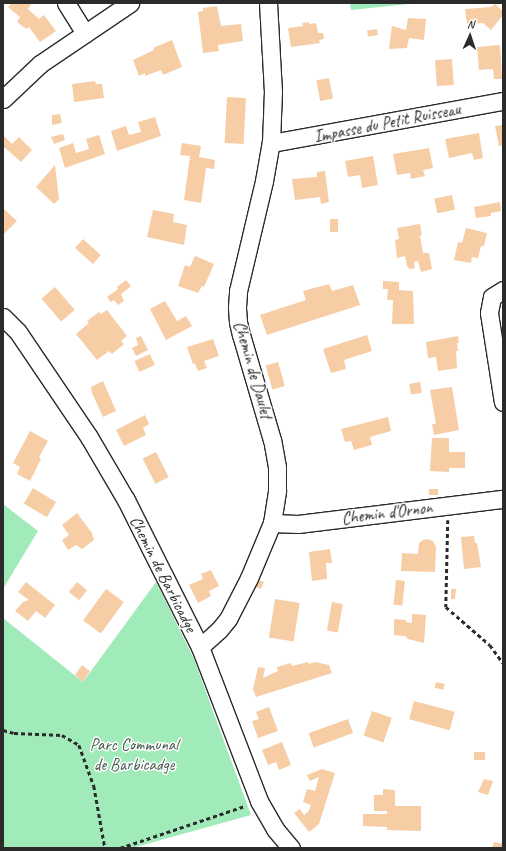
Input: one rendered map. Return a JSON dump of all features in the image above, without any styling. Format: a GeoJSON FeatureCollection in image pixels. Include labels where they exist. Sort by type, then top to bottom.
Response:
{"type":"FeatureCollection","features":[{"type":"Feature","properties":{"kind":"street"},"geometry":{"type":"LineString","coordinates":[[66,3],[84,34]]}},
{"type":"Feature","properties":{"kind":"street"},"geometry":{"type":"LineString","coordinates":[[3,99],[40,64],[130,3]]}},
{"type":"Feature","properties":{"kind":"street","name":"Chemin de Daulet"},"geometry":{"type":"LineString","coordinates":[[200,647],[219,630],[228,619],[249,578],[272,524],[277,490],[277,467],[267,421],[241,336],[237,307],[238,291],[264,181],[270,143],[273,92],[268,3]]}},
{"type":"Feature","properties":{"kind":"street","name":"Impasse du Petit Ruisseau"},"geometry":{"type":"LineString","coordinates":[[270,143],[503,101]]}},
{"type":"Feature","properties":{"kind":"street"},"geometry":{"type":"LineString","coordinates":[[503,290],[492,297],[489,313],[503,402]]}},
{"type":"Feature","properties":{"kind":"street","name":"Chemin de Barbicadge"},"geometry":{"type":"LineString","coordinates":[[3,317],[18,332],[89,437],[139,525],[200,647],[259,801],[275,829],[291,848]]}},
{"type":"Feature","properties":{"kind":"street","name":"Chemin d'Ornon"},"geometry":{"type":"LineString","coordinates":[[272,524],[298,524],[503,499]]}},
{"type":"Feature","properties":{"kind":"path"},"geometry":{"type":"LineString","coordinates":[[449,506],[446,607],[490,644],[503,663]]}},
{"type":"Feature","properties":{"kind":"path"},"geometry":{"type":"LineString","coordinates":[[3,730],[14,733],[62,735],[79,745],[94,786],[105,848]]}},
{"type":"Feature","properties":{"kind":"path"},"geometry":{"type":"LineString","coordinates":[[120,848],[259,801]]}},
{"type":"Feature","properties":{"kind":"green space"},"geometry":{"type":"Polygon","coordinates":[[[350,3],[419,3],[351,10],[350,3]]]}},
{"type":"Feature","properties":{"kind":"green space"},"geometry":{"type":"Polygon","coordinates":[[[3,504],[38,531],[3,589],[3,504]]]}},
{"type":"Feature","properties":{"kind":"green space","name":"Parc Communal de Barbicadge"},"geometry":{"type":"Polygon","coordinates":[[[156,582],[194,659],[251,815],[132,848],[3,848],[3,618],[83,682],[156,582]]]}},
{"type":"Feature","properties":{"kind":"building"},"geometry":{"type":"Polygon","coordinates":[[[12,3],[28,3],[31,5],[28,9],[39,19],[44,15],[56,31],[40,42],[29,27],[26,29],[17,22],[20,17],[8,7],[12,3]]]}},
{"type":"Feature","properties":{"kind":"building"},"geometry":{"type":"Polygon","coordinates":[[[495,4],[503,11],[503,15],[491,30],[483,23],[467,24],[465,9],[491,7],[495,4]]]}},
{"type":"Feature","properties":{"kind":"building"},"geometry":{"type":"Polygon","coordinates":[[[217,6],[221,26],[241,24],[243,41],[218,45],[219,51],[203,53],[198,12],[203,11],[203,8],[217,6]]]}},
{"type":"Feature","properties":{"kind":"building"},"geometry":{"type":"Polygon","coordinates":[[[408,18],[426,19],[424,40],[409,38],[407,48],[389,49],[392,26],[406,30],[408,18]]]}},
{"type":"Feature","properties":{"kind":"building"},"geometry":{"type":"Polygon","coordinates":[[[309,22],[309,24],[316,23],[318,33],[323,33],[324,39],[319,40],[320,43],[291,47],[288,28],[303,26],[302,23],[309,22]]]}},
{"type":"Feature","properties":{"kind":"building"},"geometry":{"type":"Polygon","coordinates":[[[377,29],[378,35],[368,36],[367,31],[377,29]]]}},
{"type":"Feature","properties":{"kind":"building"},"geometry":{"type":"Polygon","coordinates":[[[172,40],[182,67],[163,75],[161,70],[145,76],[145,73],[139,76],[133,60],[154,50],[153,48],[172,40]]]}},
{"type":"Feature","properties":{"kind":"building"},"geometry":{"type":"Polygon","coordinates":[[[500,45],[502,79],[494,79],[493,69],[479,70],[477,47],[500,45]]]}},
{"type":"Feature","properties":{"kind":"building"},"geometry":{"type":"Polygon","coordinates":[[[452,59],[454,85],[437,86],[435,60],[452,59]]]}},
{"type":"Feature","properties":{"kind":"building"},"geometry":{"type":"Polygon","coordinates":[[[329,78],[333,99],[320,101],[316,80],[329,78]]]}},
{"type":"Feature","properties":{"kind":"building"},"geometry":{"type":"Polygon","coordinates":[[[95,81],[96,84],[102,84],[104,98],[74,102],[72,84],[95,81]]]}},
{"type":"Feature","properties":{"kind":"building"},"geometry":{"type":"Polygon","coordinates":[[[227,97],[246,98],[244,144],[225,143],[227,97]]]}},
{"type":"Feature","properties":{"kind":"building"},"geometry":{"type":"Polygon","coordinates":[[[60,114],[62,123],[52,125],[52,115],[60,114]]]}},
{"type":"Feature","properties":{"kind":"building"},"geometry":{"type":"Polygon","coordinates":[[[155,117],[161,136],[117,151],[111,131],[126,126],[129,135],[141,132],[138,122],[155,117]]]}},
{"type":"Feature","properties":{"kind":"building"},"geometry":{"type":"Polygon","coordinates":[[[503,125],[503,145],[499,146],[495,126],[503,125]]]}},
{"type":"Feature","properties":{"kind":"building"},"geometry":{"type":"Polygon","coordinates":[[[479,133],[483,158],[474,160],[472,153],[449,158],[445,139],[479,133]]]}},
{"type":"Feature","properties":{"kind":"building"},"geometry":{"type":"Polygon","coordinates":[[[63,134],[65,140],[54,144],[51,137],[63,134]]]}},
{"type":"Feature","properties":{"kind":"building"},"geometry":{"type":"Polygon","coordinates":[[[99,135],[105,154],[65,168],[59,148],[73,143],[76,153],[89,149],[86,139],[99,135]]]}},
{"type":"Feature","properties":{"kind":"building"},"geometry":{"type":"Polygon","coordinates":[[[4,136],[12,144],[19,137],[32,150],[21,162],[3,146],[4,136]]]}},
{"type":"Feature","properties":{"kind":"building"},"geometry":{"type":"Polygon","coordinates":[[[182,143],[201,146],[199,157],[215,160],[214,169],[206,168],[201,203],[184,200],[190,156],[180,155],[182,143]]]}},
{"type":"Feature","properties":{"kind":"building"},"geometry":{"type":"Polygon","coordinates":[[[429,148],[433,168],[423,170],[425,176],[411,179],[410,173],[397,175],[393,154],[429,148]]]}},
{"type":"Feature","properties":{"kind":"building"},"geometry":{"type":"Polygon","coordinates":[[[373,156],[378,185],[362,188],[360,175],[348,177],[345,161],[373,156]]]}},
{"type":"Feature","properties":{"kind":"building"},"geometry":{"type":"Polygon","coordinates":[[[55,165],[59,199],[54,204],[36,187],[55,165]]]}},
{"type":"Feature","properties":{"kind":"building"},"geometry":{"type":"Polygon","coordinates":[[[325,171],[329,202],[321,204],[320,197],[295,200],[292,179],[317,177],[317,172],[325,171]]]}},
{"type":"Feature","properties":{"kind":"building"},"geometry":{"type":"Polygon","coordinates":[[[452,195],[455,210],[437,213],[434,198],[452,195]]]}},
{"type":"Feature","properties":{"kind":"building"},"geometry":{"type":"Polygon","coordinates":[[[500,202],[501,211],[491,213],[491,216],[476,218],[474,207],[500,202]]]}},
{"type":"Feature","properties":{"kind":"building"},"geometry":{"type":"Polygon","coordinates":[[[3,208],[17,221],[4,234],[3,233],[3,208]]]}},
{"type":"Feature","properties":{"kind":"building"},"geometry":{"type":"Polygon","coordinates":[[[153,210],[174,214],[173,222],[187,225],[184,245],[147,237],[153,210]]]}},
{"type":"Feature","properties":{"kind":"building"},"geometry":{"type":"Polygon","coordinates":[[[330,219],[338,219],[338,232],[330,232],[330,219]]]}},
{"type":"Feature","properties":{"kind":"building"},"geometry":{"type":"Polygon","coordinates":[[[420,224],[422,235],[420,236],[423,253],[429,253],[432,269],[421,272],[418,261],[414,262],[415,268],[410,269],[407,266],[405,256],[397,258],[395,240],[399,239],[397,228],[420,224]]]}},
{"type":"Feature","properties":{"kind":"building"},"geometry":{"type":"Polygon","coordinates":[[[466,228],[487,233],[484,246],[481,246],[478,258],[472,257],[471,263],[454,260],[458,242],[462,243],[466,228]]]}},
{"type":"Feature","properties":{"kind":"building"},"geometry":{"type":"Polygon","coordinates":[[[83,239],[101,255],[93,264],[75,248],[83,239]]]}},
{"type":"Feature","properties":{"kind":"building"},"geometry":{"type":"Polygon","coordinates":[[[195,256],[214,264],[204,287],[202,286],[198,293],[178,286],[185,265],[190,267],[195,256]]]}},
{"type":"Feature","properties":{"kind":"building"},"geometry":{"type":"Polygon","coordinates":[[[126,280],[131,286],[121,294],[124,301],[118,305],[114,300],[111,302],[107,297],[118,289],[117,287],[126,280]]]}},
{"type":"Feature","properties":{"kind":"building"},"geometry":{"type":"Polygon","coordinates":[[[383,281],[399,282],[399,290],[413,291],[414,324],[392,324],[393,300],[387,300],[388,289],[383,289],[383,281]]]}},
{"type":"Feature","properties":{"kind":"building"},"geometry":{"type":"Polygon","coordinates":[[[329,284],[332,291],[353,285],[360,305],[267,335],[260,315],[306,300],[303,291],[329,284]]]}},
{"type":"Feature","properties":{"kind":"building"},"geometry":{"type":"Polygon","coordinates":[[[55,287],[75,310],[61,321],[41,299],[55,287]]]}},
{"type":"Feature","properties":{"kind":"building"},"geometry":{"type":"Polygon","coordinates":[[[165,301],[177,321],[186,316],[192,326],[166,340],[150,309],[165,301]]]}},
{"type":"Feature","properties":{"kind":"building"},"geometry":{"type":"Polygon","coordinates":[[[107,310],[127,336],[121,341],[124,344],[112,354],[109,351],[97,360],[76,334],[89,323],[87,321],[99,312],[101,314],[107,310]]]}},
{"type":"Feature","properties":{"kind":"building"},"geometry":{"type":"Polygon","coordinates":[[[367,335],[372,351],[344,360],[346,369],[331,373],[323,349],[367,335]]]}},
{"type":"Feature","properties":{"kind":"building"},"geometry":{"type":"Polygon","coordinates":[[[141,336],[148,350],[136,356],[132,348],[138,345],[136,338],[141,336]]]}},
{"type":"Feature","properties":{"kind":"building"},"geometry":{"type":"Polygon","coordinates":[[[458,336],[458,351],[456,351],[457,368],[438,371],[436,357],[428,358],[426,342],[458,336]]]}},
{"type":"Feature","properties":{"kind":"building"},"geometry":{"type":"Polygon","coordinates":[[[213,339],[219,356],[204,361],[207,368],[198,371],[195,364],[193,364],[187,347],[213,339]]]}},
{"type":"Feature","properties":{"kind":"building"},"geometry":{"type":"Polygon","coordinates":[[[150,354],[155,365],[139,372],[134,361],[150,354]]]}},
{"type":"Feature","properties":{"kind":"building"},"geometry":{"type":"Polygon","coordinates":[[[278,362],[285,386],[272,390],[266,366],[278,362]]]}},
{"type":"Feature","properties":{"kind":"building"},"geometry":{"type":"Polygon","coordinates":[[[103,381],[116,411],[103,417],[92,393],[91,387],[103,381]]]}},
{"type":"Feature","properties":{"kind":"building"},"geometry":{"type":"Polygon","coordinates":[[[420,382],[422,393],[411,395],[409,384],[420,382]]]}},
{"type":"Feature","properties":{"kind":"building"},"geometry":{"type":"Polygon","coordinates":[[[452,387],[459,430],[434,435],[432,424],[436,424],[430,390],[452,387]]]}},
{"type":"Feature","properties":{"kind":"building"},"geometry":{"type":"Polygon","coordinates":[[[145,415],[149,424],[143,428],[146,435],[124,446],[116,430],[145,415]]]}},
{"type":"Feature","properties":{"kind":"building"},"geometry":{"type":"Polygon","coordinates":[[[388,417],[391,431],[370,437],[372,445],[354,450],[351,441],[345,442],[341,429],[388,417]]]}},
{"type":"Feature","properties":{"kind":"building"},"geometry":{"type":"Polygon","coordinates":[[[30,431],[48,441],[39,457],[41,459],[30,481],[17,474],[20,467],[13,463],[30,431]]]}},
{"type":"Feature","properties":{"kind":"building"},"geometry":{"type":"Polygon","coordinates":[[[432,438],[449,438],[449,452],[465,452],[465,468],[449,468],[449,472],[430,471],[432,438]]]}},
{"type":"Feature","properties":{"kind":"building"},"geometry":{"type":"Polygon","coordinates":[[[156,452],[169,477],[155,484],[143,459],[156,452]]]}},
{"type":"Feature","properties":{"kind":"building"},"geometry":{"type":"Polygon","coordinates":[[[33,488],[56,502],[47,517],[24,503],[33,488]]]}},
{"type":"Feature","properties":{"kind":"building"},"geometry":{"type":"Polygon","coordinates":[[[429,489],[438,489],[438,495],[429,495],[429,489]]]}},
{"type":"Feature","properties":{"kind":"building"},"geometry":{"type":"Polygon","coordinates":[[[77,513],[92,533],[94,540],[82,549],[76,545],[68,550],[62,540],[69,535],[62,525],[77,513]]]}},
{"type":"Feature","properties":{"kind":"building"},"geometry":{"type":"Polygon","coordinates":[[[474,536],[475,543],[477,543],[481,567],[464,569],[461,537],[474,536]]]}},
{"type":"Feature","properties":{"kind":"building"},"geometry":{"type":"Polygon","coordinates":[[[427,539],[433,541],[436,547],[435,572],[401,571],[402,553],[418,554],[419,543],[427,539]]]}},
{"type":"Feature","properties":{"kind":"building"},"geometry":{"type":"Polygon","coordinates":[[[330,549],[332,563],[326,563],[327,579],[312,581],[309,552],[330,549]]]}},
{"type":"Feature","properties":{"kind":"building"},"geometry":{"type":"Polygon","coordinates":[[[211,570],[219,586],[209,591],[211,596],[198,603],[189,585],[203,579],[201,574],[211,570]]]}},
{"type":"Feature","properties":{"kind":"building"},"geometry":{"type":"Polygon","coordinates":[[[259,580],[264,582],[261,589],[255,587],[259,580]]]}},
{"type":"Feature","properties":{"kind":"building"},"geometry":{"type":"Polygon","coordinates":[[[396,580],[405,581],[402,606],[393,605],[396,580]]]}},
{"type":"Feature","properties":{"kind":"building"},"geometry":{"type":"Polygon","coordinates":[[[26,582],[55,605],[45,618],[36,611],[28,621],[15,611],[23,602],[29,600],[18,592],[26,582]]]}},
{"type":"Feature","properties":{"kind":"building"},"geometry":{"type":"Polygon","coordinates":[[[77,582],[87,590],[79,600],[69,592],[77,582]]]}},
{"type":"Feature","properties":{"kind":"building"},"geometry":{"type":"Polygon","coordinates":[[[106,589],[124,602],[101,633],[83,621],[106,589]]]}},
{"type":"Feature","properties":{"kind":"building"},"geometry":{"type":"Polygon","coordinates":[[[451,589],[456,589],[455,599],[451,599],[451,589]]]}},
{"type":"Feature","properties":{"kind":"building"},"geometry":{"type":"Polygon","coordinates":[[[275,599],[300,603],[294,641],[269,638],[275,599]]]}},
{"type":"Feature","properties":{"kind":"building"},"geometry":{"type":"Polygon","coordinates":[[[332,602],[343,604],[338,632],[327,631],[332,602]]]}},
{"type":"Feature","properties":{"kind":"building"},"geometry":{"type":"Polygon","coordinates":[[[412,614],[426,615],[424,643],[408,639],[405,636],[394,635],[394,619],[406,620],[406,622],[412,623],[412,614]]]}},
{"type":"Feature","properties":{"kind":"building"},"geometry":{"type":"Polygon","coordinates":[[[308,662],[309,664],[315,662],[329,665],[332,673],[256,697],[253,689],[258,667],[265,668],[263,678],[278,671],[277,667],[291,663],[292,666],[308,662]]]}},
{"type":"Feature","properties":{"kind":"building"},"geometry":{"type":"Polygon","coordinates":[[[82,665],[90,671],[83,682],[75,675],[82,665]]]}},
{"type":"Feature","properties":{"kind":"building"},"geometry":{"type":"Polygon","coordinates":[[[436,682],[445,684],[443,690],[435,688],[436,682]]]}},
{"type":"Feature","properties":{"kind":"building"},"geometry":{"type":"Polygon","coordinates":[[[414,701],[455,712],[450,730],[409,719],[414,701]]]}},
{"type":"Feature","properties":{"kind":"building"},"geometry":{"type":"Polygon","coordinates":[[[269,707],[278,731],[258,738],[252,721],[259,719],[256,712],[269,707]]]}},
{"type":"Feature","properties":{"kind":"building"},"geometry":{"type":"Polygon","coordinates":[[[372,711],[392,718],[383,742],[364,736],[372,711]]]}},
{"type":"Feature","properties":{"kind":"building"},"geometry":{"type":"Polygon","coordinates":[[[348,719],[353,733],[314,747],[309,733],[348,719]]]}},
{"type":"Feature","properties":{"kind":"building"},"geometry":{"type":"Polygon","coordinates":[[[282,742],[291,765],[279,770],[276,762],[268,765],[262,750],[282,742]]]}},
{"type":"Feature","properties":{"kind":"building"},"geometry":{"type":"Polygon","coordinates":[[[474,752],[485,752],[485,760],[474,760],[474,752]]]}},
{"type":"Feature","properties":{"kind":"building"},"geometry":{"type":"Polygon","coordinates":[[[322,769],[335,773],[319,824],[309,832],[294,813],[300,809],[304,815],[308,812],[311,805],[303,802],[307,789],[315,791],[319,777],[310,781],[307,775],[322,769]]]}},
{"type":"Feature","properties":{"kind":"building"},"geometry":{"type":"Polygon","coordinates":[[[484,779],[493,781],[488,795],[478,792],[484,779]]]}},
{"type":"Feature","properties":{"kind":"building"},"geometry":{"type":"Polygon","coordinates":[[[383,789],[395,790],[395,806],[421,806],[421,831],[387,830],[387,827],[363,826],[363,814],[387,814],[387,811],[374,811],[374,795],[383,795],[383,789]]]}},
{"type":"Feature","properties":{"kind":"building"},"geometry":{"type":"Polygon","coordinates":[[[494,842],[503,844],[503,848],[492,848],[494,842]]]}}]}
